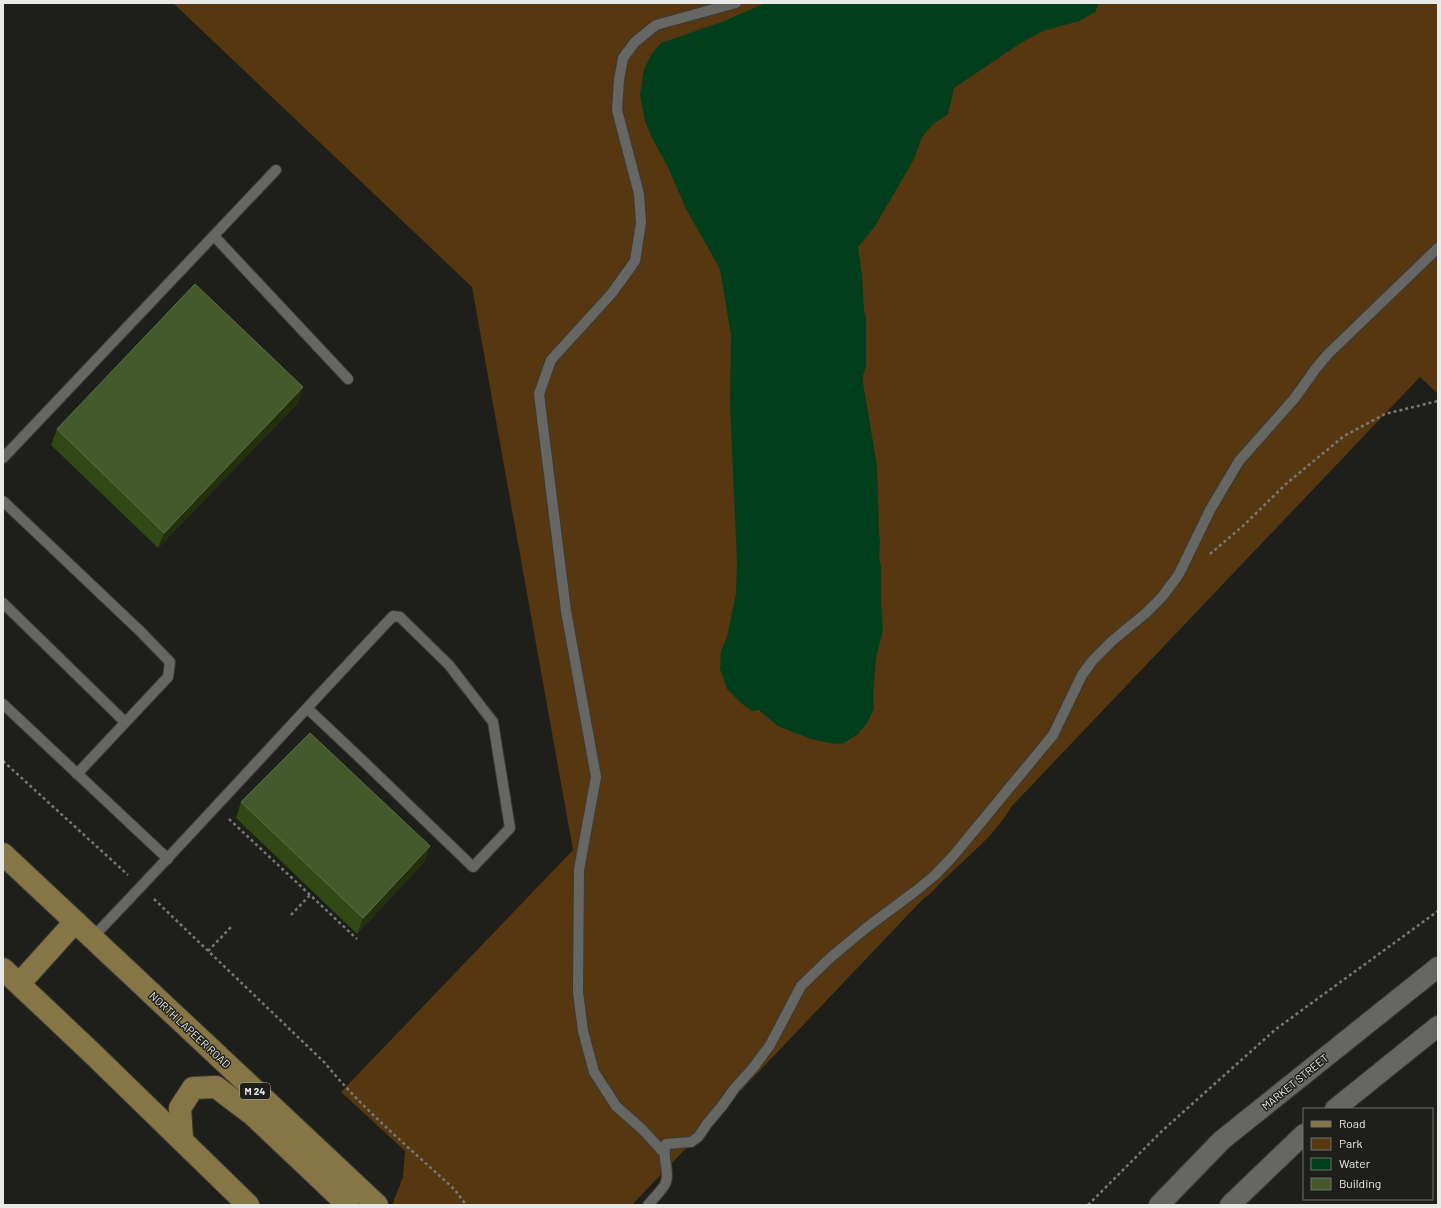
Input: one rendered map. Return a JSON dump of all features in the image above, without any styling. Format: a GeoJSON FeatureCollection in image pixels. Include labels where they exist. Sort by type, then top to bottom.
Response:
{"type":"FeatureCollection","features":[{"type":"Feature","properties":{"kind":"main road","name":"NORTH LAPEER ROAD"},"geometry":{"type":"LineString","coordinates":[[3,854],[377,1205]]}},
{"type":"Feature","properties":{"kind":"main road"},"geometry":{"type":"LineString","coordinates":[[19,984],[75,922]]}},
{"type":"Feature","properties":{"kind":"main road"},"geometry":{"type":"LineString","coordinates":[[3,969],[182,1139],[248,1205]]}},
{"type":"Feature","properties":{"kind":"main road"},"geometry":{"type":"LineString","coordinates":[[182,1139],[180,1108],[193,1088],[216,1087],[253,1115],[348,1205]]}},
{"type":"Feature","properties":{"kind":"street","name":"MARKET STREET"},"geometry":{"type":"LineString","coordinates":[[1159,1205],[1222,1140],[1438,967]]}},
{"type":"Feature","properties":{"kind":"street"},"geometry":{"type":"LineString","coordinates":[[1336,1108],[1438,1026]]}},
{"type":"Feature","properties":{"kind":"street"},"geometry":{"type":"LineString","coordinates":[[1230,1205],[1303,1135]]}},
{"type":"Feature","properties":{"kind":"lane"},"geometry":{"type":"LineString","coordinates":[[664,1152],[643,1130],[616,1106],[594,1072],[583,1031],[578,992],[579,870],[596,777],[566,611],[539,394],[551,360],[612,293],[635,261],[641,223],[639,194],[617,110],[618,80],[623,58],[635,42],[656,26],[736,3]]}},
{"type":"Feature","properties":{"kind":"lane"},"geometry":{"type":"LineString","coordinates":[[3,458],[276,170]]}},
{"type":"Feature","properties":{"kind":"lane"},"geometry":{"type":"LineString","coordinates":[[214,236],[348,379]]}},
{"type":"Feature","properties":{"kind":"lane"},"geometry":{"type":"LineString","coordinates":[[648,1205],[666,1184],[667,1174],[664,1152],[666,1144],[691,1142],[698,1137],[734,1089],[753,1068],[770,1045],[801,986],[830,958],[866,928],[935,875],[954,855],[1053,735],[1082,675],[1093,660],[1112,641],[1146,613],[1162,597],[1179,574],[1210,510],[1238,461],[1294,399],[1328,354],[1438,248]]}},
{"type":"Feature","properties":{"kind":"lane"},"geometry":{"type":"LineString","coordinates":[[3,501],[136,626],[170,662],[168,677],[78,774]]}},
{"type":"Feature","properties":{"kind":"lane"},"geometry":{"type":"LineString","coordinates":[[3,603],[125,722]]}},
{"type":"Feature","properties":{"kind":"lane"},"geometry":{"type":"LineString","coordinates":[[92,938],[168,859],[307,708],[393,616],[400,617],[450,665],[493,722],[510,828],[473,867],[307,708]]}},
{"type":"Feature","properties":{"kind":"lane"},"geometry":{"type":"LineString","coordinates":[[3,704],[168,859]]}},
{"type":"Feature","properties":{"kind":"path"},"geometry":{"type":"LineString","coordinates":[[1179,574],[1193,566],[1244,526],[1286,483],[1344,436],[1384,414],[1438,401]]}},
{"type":"Feature","properties":{"kind":"path"},"geometry":{"type":"LineString","coordinates":[[3,762],[141,887],[208,951],[325,1063],[366,1108],[455,1190],[466,1205]]}},
{"type":"Feature","properties":{"kind":"path"},"geometry":{"type":"LineString","coordinates":[[229,819],[357,939]]}},
{"type":"Feature","properties":{"kind":"path"},"geometry":{"type":"LineString","coordinates":[[291,915],[310,895]]}},
{"type":"Feature","properties":{"kind":"path"},"geometry":{"type":"LineString","coordinates":[[1088,1205],[1163,1130],[1276,1029],[1438,911]]}},
{"type":"Feature","properties":{"kind":"path"},"geometry":{"type":"LineString","coordinates":[[208,951],[232,926]]}},
{"type":"Feature","properties":{"kind":"green space"},"geometry":{"type":"Polygon","coordinates":[[[173,3],[1438,3],[1438,394],[1420,377],[1011,807],[998,826],[974,852],[923,899],[632,1205],[392,1205],[403,1177],[405,1151],[341,1092],[573,850],[472,287],[173,3]]]}},
{"type":"Feature","properties":{"kind":"water"},"geometry":{"type":"Polygon","coordinates":[[[766,3],[1099,3],[1095,12],[1079,21],[1043,31],[1019,44],[954,88],[948,114],[933,124],[922,137],[914,159],[875,226],[858,247],[866,319],[866,367],[863,375],[863,383],[877,466],[880,543],[879,557],[881,567],[883,629],[876,658],[873,697],[874,709],[867,723],[858,734],[844,743],[835,744],[811,739],[778,726],[759,710],[752,711],[741,703],[727,689],[720,669],[721,651],[727,637],[736,594],[737,563],[730,403],[731,335],[720,269],[685,207],[668,167],[652,138],[645,121],[640,95],[644,69],[651,55],[661,43],[722,22],[766,3]]]}},
{"type":"Feature","properties":{"kind":"building"},"geometry":{"type":"Polygon","coordinates":[[[195,284],[303,387],[164,533],[57,429],[195,284]]]}},
{"type":"Feature","properties":{"kind":"building"},"geometry":{"type":"Polygon","coordinates":[[[310,733],[430,846],[363,918],[241,802],[310,733]]]}}]}
